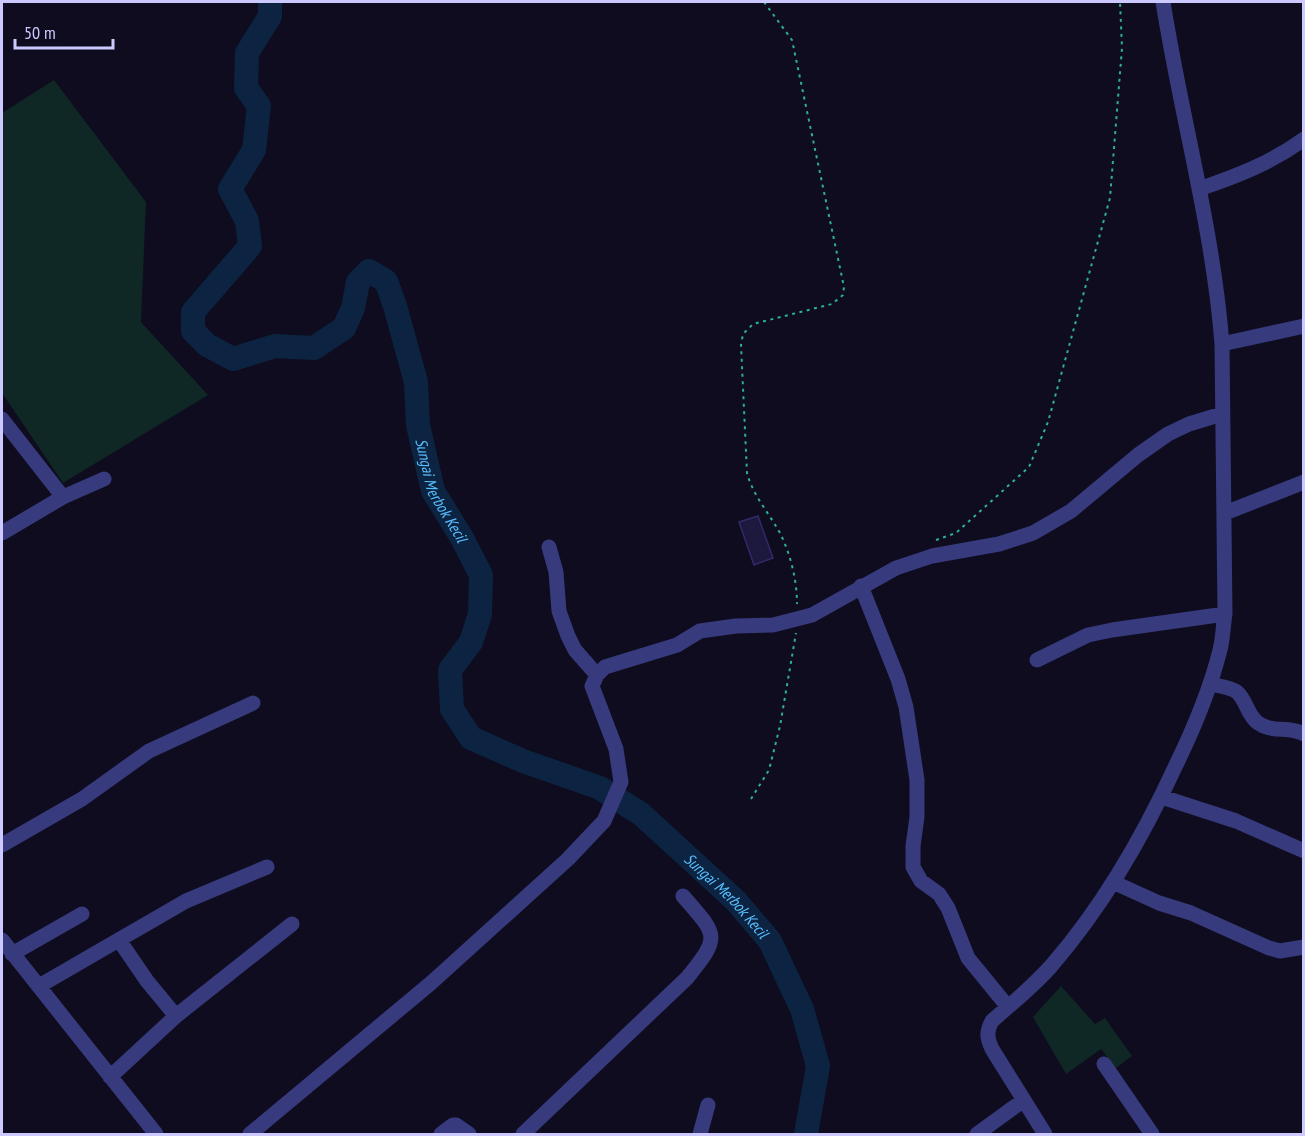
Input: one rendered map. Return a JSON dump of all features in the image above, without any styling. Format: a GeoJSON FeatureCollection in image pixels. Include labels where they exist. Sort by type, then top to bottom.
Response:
{"type":"FeatureCollection","features":[{"type":"Feature","properties":{"kind":"street"},"geometry":{"type":"LineString","coordinates":[[1045,1134],[992,1049],[987,1035],[992,1022],[1052,965],[1114,883],[1162,796],[1199,714],[1220,649],[1225,614],[1222,344],[1219,301],[1210,238],[1163,2]]}},
{"type":"Feature","properties":{"kind":"street"},"geometry":{"type":"LineString","coordinates":[[1199,189],[1274,160],[1304,139]]}},
{"type":"Feature","properties":{"kind":"street"},"geometry":{"type":"LineString","coordinates":[[1222,344],[1304,326]]}},
{"type":"Feature","properties":{"kind":"street"},"geometry":{"type":"LineString","coordinates":[[250,1134],[431,983],[560,866],[604,821],[621,782],[616,749],[593,692],[592,686],[597,675],[612,664],[677,645],[700,631],[736,626],[773,625],[797,619],[827,607],[896,568],[933,556],[999,544],[1033,533],[1071,511],[1168,434],[1189,424],[1222,414]]}},
{"type":"Feature","properties":{"kind":"street"},"geometry":{"type":"LineString","coordinates":[[2,419],[63,497]]}},
{"type":"Feature","properties":{"kind":"street"},"geometry":{"type":"LineString","coordinates":[[2,533],[63,497],[104,478]]}},
{"type":"Feature","properties":{"kind":"street"},"geometry":{"type":"LineString","coordinates":[[1225,513],[1304,482]]}},
{"type":"Feature","properties":{"kind":"street"},"geometry":{"type":"LineString","coordinates":[[549,547],[556,572],[559,611],[568,636],[575,650],[597,675]]}},
{"type":"Feature","properties":{"kind":"street"},"geometry":{"type":"LineString","coordinates":[[861,586],[898,679],[906,707],[917,780],[913,867],[921,881],[939,894],[948,908],[968,958],[1008,1007]]}},
{"type":"Feature","properties":{"kind":"street"},"geometry":{"type":"LineString","coordinates":[[1037,660],[1088,635],[1225,614]]}},
{"type":"Feature","properties":{"kind":"street"},"geometry":{"type":"LineString","coordinates":[[1210,684],[1239,693],[1250,716],[1259,724],[1269,728],[1296,730],[1304,735]]}},
{"type":"Feature","properties":{"kind":"street"},"geometry":{"type":"LineString","coordinates":[[2,844],[87,796],[149,751],[253,703]]}},
{"type":"Feature","properties":{"kind":"street"},"geometry":{"type":"LineString","coordinates":[[1162,796],[1236,821],[1304,851]]}},
{"type":"Feature","properties":{"kind":"street"},"geometry":{"type":"LineString","coordinates":[[39,986],[186,901],[267,867]]}},
{"type":"Feature","properties":{"kind":"street"},"geometry":{"type":"LineString","coordinates":[[1114,883],[1269,948],[1280,951],[1304,947]]}},
{"type":"Feature","properties":{"kind":"street"},"geometry":{"type":"LineString","coordinates":[[523,1134],[687,978],[709,949],[712,941],[708,924],[683,896]]}},
{"type":"Feature","properties":{"kind":"street"},"geometry":{"type":"LineString","coordinates":[[12,954],[82,914]]}},
{"type":"Feature","properties":{"kind":"street"},"geometry":{"type":"LineString","coordinates":[[110,1077],[176,1016],[292,924]]}},
{"type":"Feature","properties":{"kind":"street"},"geometry":{"type":"LineString","coordinates":[[2,940],[156,1134]]}},
{"type":"Feature","properties":{"kind":"street"},"geometry":{"type":"LineString","coordinates":[[119,940],[147,981],[176,1016]]}},
{"type":"Feature","properties":{"kind":"street"},"geometry":{"type":"LineString","coordinates":[[1104,1064],[1152,1134]]}},
{"type":"Feature","properties":{"kind":"street"},"geometry":{"type":"LineString","coordinates":[[977,1134],[1024,1100]]}},
{"type":"Feature","properties":{"kind":"street"},"geometry":{"type":"LineString","coordinates":[[700,1134],[708,1105]]}},
{"type":"Feature","properties":{"kind":"street"},"geometry":{"type":"LineString","coordinates":[[441,1134],[453,1125],[469,1134]]}},
{"type":"Feature","properties":{"kind":"path"},"geometry":{"type":"LineString","coordinates":[[751,799],[769,770],[780,726],[797,619],[797,594],[791,565],[781,536],[750,484],[747,473],[742,334],[753,324],[832,304],[843,295],[844,287],[792,40],[764,2]]}},
{"type":"Feature","properties":{"kind":"path"},"geometry":{"type":"LineString","coordinates":[[933,556],[933,541],[956,533],[1029,467],[1048,422],[1110,198],[1122,48],[1120,2]]}},
{"type":"Feature","properties":{"kind":"green space"},"geometry":{"type":"Polygon","coordinates":[[[54,80],[146,202],[141,322],[208,395],[63,483],[2,393],[2,113],[54,80]]]}},
{"type":"Feature","properties":{"kind":"green space"},"geometry":{"type":"Polygon","coordinates":[[[1061,986],[1095,1024],[1105,1018],[1132,1056],[1116,1068],[1101,1049],[1066,1074],[1033,1017],[1061,986]]]}},
{"type":"Feature","properties":{"kind":"building"},"geometry":{"type":"Polygon","coordinates":[[[758,516],[773,558],[754,565],[739,522],[758,516]]]}},
{"type":"Feature","properties":{"kind":"waterway","name":"Sungai Merbok Kecil"},"geometry":{"type":"LineString","coordinates":[[270,2],[270,16],[247,53],[246,88],[259,106],[254,150],[230,189],[247,221],[250,246],[193,312],[193,331],[207,345],[233,359],[275,346],[314,348],[344,328],[353,308],[358,282],[369,271],[386,281],[416,382],[418,425],[433,491],[462,538],[481,575],[480,614],[471,642],[450,670],[452,709],[471,738],[523,761],[600,788],[641,814],[735,900],[770,941],[802,1009],[818,1066],[806,1134]]}}]}
